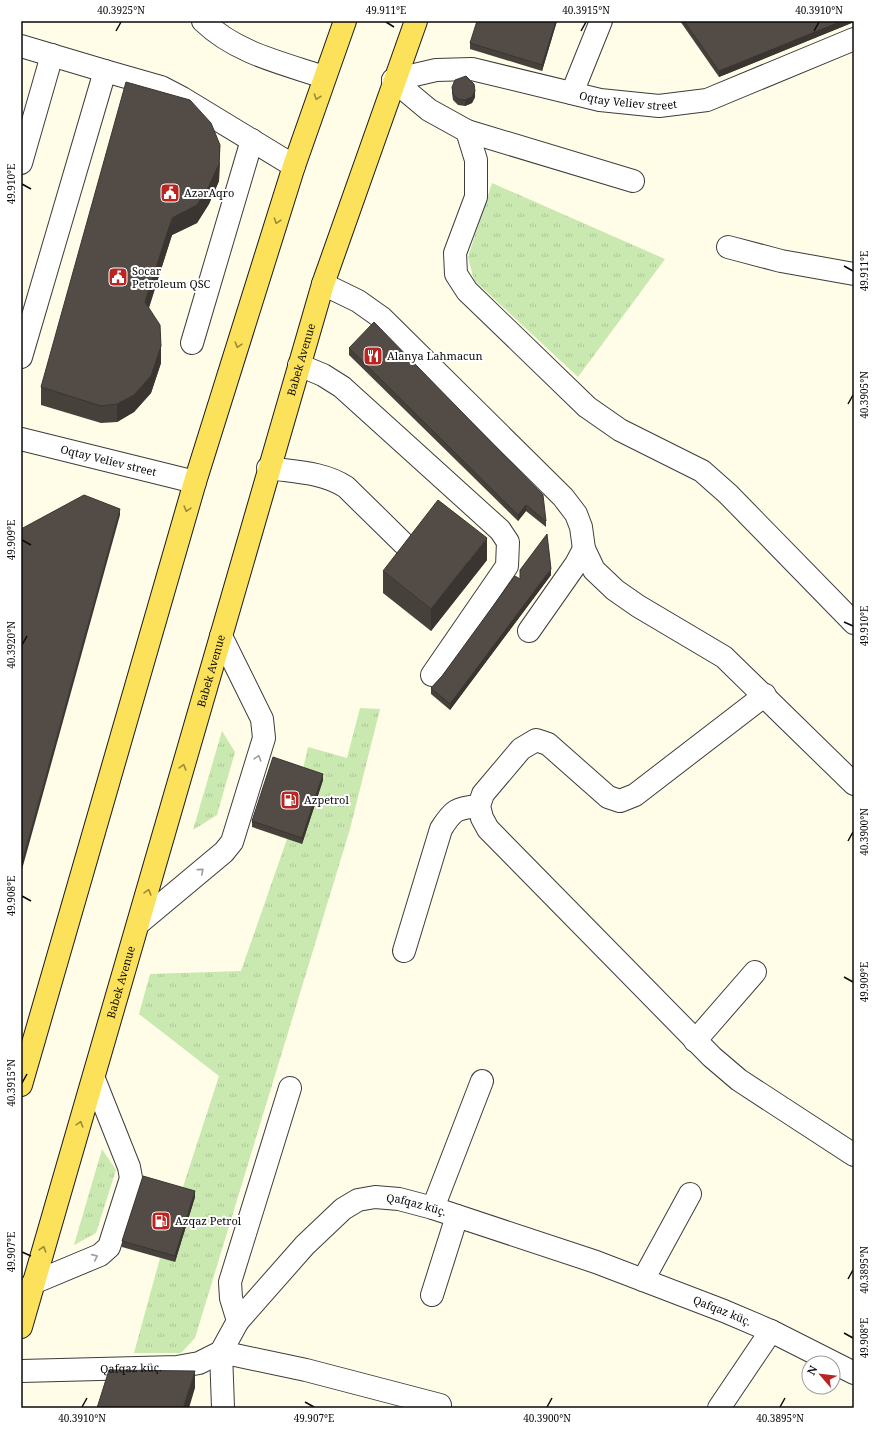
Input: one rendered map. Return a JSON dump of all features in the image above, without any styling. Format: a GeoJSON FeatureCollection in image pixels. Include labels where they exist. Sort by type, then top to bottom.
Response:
{"type":"FeatureCollection","features":[{"type":"Feature","properties":{"kind":"main road"},"geometry":{"type":"LineString","coordinates":[[21,1083],[195,482],[294,166],[324,76],[345,21]]}},
{"type":"Feature","properties":{"kind":"main road","name":"Babek Avenue"},"geometry":{"type":"LineString","coordinates":[[21,1327],[94,1079],[268,468],[323,284],[416,21]]}},
{"type":"Feature","properties":{"kind":"street"},"geometry":{"type":"LineString","coordinates":[[203,21],[217,34],[251,53],[324,76]]}},
{"type":"Feature","properties":{"kind":"street"},"geometry":{"type":"LineString","coordinates":[[572,93],[601,21]]}},
{"type":"Feature","properties":{"kind":"street","name":"Oqtay Veliev street"},"geometry":{"type":"LineString","coordinates":[[394,80],[436,70],[472,69],[600,100],[658,106],[707,100],[854,39]]}},
{"type":"Feature","properties":{"kind":"street"},"geometry":{"type":"LineString","coordinates":[[21,46],[161,87],[182,98],[294,166]]}},
{"type":"Feature","properties":{"kind":"street"},"geometry":{"type":"LineString","coordinates":[[21,163],[52,55]]}},
{"type":"Feature","properties":{"kind":"street"},"geometry":{"type":"LineString","coordinates":[[21,358],[105,71]]}},
{"type":"Feature","properties":{"kind":"street"},"geometry":{"type":"LineString","coordinates":[[394,80],[429,110],[468,131],[633,181]]}},
{"type":"Feature","properties":{"kind":"street"},"geometry":{"type":"LineString","coordinates":[[468,131],[476,160],[476,197],[455,253],[456,274],[467,291],[587,407],[620,430],[702,471],[728,494],[854,623]]}},
{"type":"Feature","properties":{"kind":"street"},"geometry":{"type":"LineString","coordinates":[[192,343],[252,140]]}},
{"type":"Feature","properties":{"kind":"street"},"geometry":{"type":"LineString","coordinates":[[728,247],[781,261],[854,274]]}},
{"type":"Feature","properties":{"kind":"street"},"geometry":{"type":"LineString","coordinates":[[323,284],[358,301],[382,318],[563,497],[576,514],[581,527],[584,549],[594,570],[615,590],[724,657],[765,695],[854,784]]}},
{"type":"Feature","properties":{"kind":"street"},"geometry":{"type":"LineString","coordinates":[[299,365],[323,375],[342,387],[500,530],[508,542],[507,566],[432,675]]}},
{"type":"Feature","properties":{"kind":"street","name":"Oqtay Veliev street"},"geometry":{"type":"LineString","coordinates":[[21,439],[195,482]]}},
{"type":"Feature","properties":{"kind":"street"},"geometry":{"type":"LineString","coordinates":[[268,468],[324,476],[335,480],[346,487],[403,543]]}},
{"type":"Feature","properties":{"kind":"street"},"geometry":{"type":"LineString","coordinates":[[529,631],[576,564],[584,549]]}},
{"type":"Feature","properties":{"kind":"street"},"geometry":{"type":"LineString","coordinates":[[139,922],[224,852],[232,842],[264,738],[262,719],[221,636]]}},
{"type":"Feature","properties":{"kind":"street"},"geometry":{"type":"LineString","coordinates":[[765,695],[635,795],[620,801],[608,796],[548,744],[536,740],[521,749],[482,794],[479,806],[482,818],[488,829],[712,1057],[739,1080],[854,1155]]}},
{"type":"Feature","properties":{"kind":"street"},"geometry":{"type":"LineString","coordinates":[[404,951],[441,829],[451,814],[461,808],[479,806]]}},
{"type":"Feature","properties":{"kind":"street"},"geometry":{"type":"LineString","coordinates":[[695,1040],[755,972]]}},
{"type":"Feature","properties":{"kind":"street"},"geometry":{"type":"LineString","coordinates":[[33,1283],[100,1255],[109,1247],[131,1178],[130,1167],[94,1079]]}},
{"type":"Feature","properties":{"kind":"street"},"geometry":{"type":"LineString","coordinates":[[433,1208],[482,1081]]}},
{"type":"Feature","properties":{"kind":"street"},"geometry":{"type":"LineString","coordinates":[[238,1321],[231,1298],[230,1282],[290,1088]]}},
{"type":"Feature","properties":{"kind":"street"},"geometry":{"type":"LineString","coordinates":[[643,1280],[690,1194]]}},
{"type":"Feature","properties":{"kind":"street","name":"Qafqaz küç."},"geometry":{"type":"LineString","coordinates":[[21,1371],[177,1367],[199,1363],[221,1352],[238,1321],[305,1245],[343,1209],[358,1200],[375,1197],[399,1199],[433,1208],[596,1262],[770,1331],[854,1373]]}},
{"type":"Feature","properties":{"kind":"street"},"geometry":{"type":"LineString","coordinates":[[432,1295],[457,1216]]}},
{"type":"Feature","properties":{"kind":"street"},"geometry":{"type":"LineString","coordinates":[[719,1408],[770,1331]]}},
{"type":"Feature","properties":{"kind":"street"},"geometry":{"type":"LineString","coordinates":[[223,1408],[221,1352],[306,1370],[440,1405]]}},
{"type":"Feature","properties":{"kind":"green space"},"geometry":{"type":"Polygon","coordinates":[[[492,183],[665,259],[578,377],[474,280],[468,257],[492,183]]]}},
{"type":"Feature","properties":{"kind":"green space"},"geometry":{"type":"Polygon","coordinates":[[[360,708],[380,709],[350,829],[195,1338],[181,1353],[134,1353],[160,1258],[175,1262],[181,1193],[219,1076],[139,1014],[150,974],[241,971],[287,839],[308,747],[347,758],[360,708]]]}},
{"type":"Feature","properties":{"kind":"green space"},"geometry":{"type":"Polygon","coordinates":[[[222,731],[235,752],[217,815],[193,830],[222,731]]]}},
{"type":"Feature","properties":{"kind":"green space"},"geometry":{"type":"Polygon","coordinates":[[[102,1149],[116,1170],[96,1233],[74,1245],[102,1149]]]}},
{"type":"Feature","properties":{"kind":"building"},"geometry":{"type":"Polygon","coordinates":[[[477,21],[556,21],[542,65],[470,43],[477,21]]]}},
{"type":"Feature","properties":{"kind":"building"},"geometry":{"type":"Polygon","coordinates":[[[684,21],[842,21],[719,71],[684,21]]]}},
{"type":"Feature","properties":{"kind":"building"},"geometry":{"type":"Polygon","coordinates":[[[466,76],[474,84],[475,91],[472,97],[465,100],[458,99],[453,94],[452,87],[455,80],[466,76]]]}},
{"type":"Feature","properties":{"kind":"building","name":"Socar Petroleum QSC"},"geometry":{"type":"Polygon","coordinates":[[[126,82],[190,100],[211,123],[220,145],[219,164],[209,186],[197,205],[172,218],[145,302],[160,325],[161,346],[151,376],[134,395],[117,404],[101,406],[41,387],[126,82]]]}},
{"type":"Feature","properties":{"kind":"building"},"geometry":{"type":"Polygon","coordinates":[[[374,322],[543,495],[546,521],[526,505],[518,515],[349,348],[374,322]]]}},
{"type":"Feature","properties":{"kind":"building"},"geometry":{"type":"Polygon","coordinates":[[[84,495],[120,509],[21,866],[21,529],[84,495]]]}},
{"type":"Feature","properties":{"kind":"building"},"geometry":{"type":"Polygon","coordinates":[[[438,500],[487,538],[431,609],[383,571],[438,500]]]}},
{"type":"Feature","properties":{"kind":"building"},"geometry":{"type":"Polygon","coordinates":[[[547,534],[551,569],[450,704],[431,688],[442,676],[515,576],[520,579],[520,570],[547,534]]]}},
{"type":"Feature","properties":{"kind":"building"},"geometry":{"type":"Polygon","coordinates":[[[273,757],[323,774],[302,838],[252,821],[273,757]]]}},
{"type":"Feature","properties":{"kind":"building"},"geometry":{"type":"Polygon","coordinates":[[[143,1176],[195,1191],[175,1256],[122,1241],[143,1176]]]}},
{"type":"Feature","properties":{"kind":"building"},"geometry":{"type":"Polygon","coordinates":[[[109,1370],[195,1371],[183,1408],[97,1408],[109,1370]]]}},
{"type":"Feature","properties":{"kind":"place","name":"AzərAqro"},"geometry":{"type":"Point","coordinates":[170,193]}},
{"type":"Feature","properties":{"kind":"place","name":"Socar Petroleum QSC"},"geometry":{"type":"Point","coordinates":[118,277]}},
{"type":"Feature","properties":{"kind":"place","name":"Alanya Lahmacun"},"geometry":{"type":"Point","coordinates":[373,356]}},
{"type":"Feature","properties":{"kind":"place","name":"Azpetrol"},"geometry":{"type":"Point","coordinates":[290,800]}},
{"type":"Feature","properties":{"kind":"place","name":"Azqaz Petrol"},"geometry":{"type":"Point","coordinates":[161,1221]}}]}
